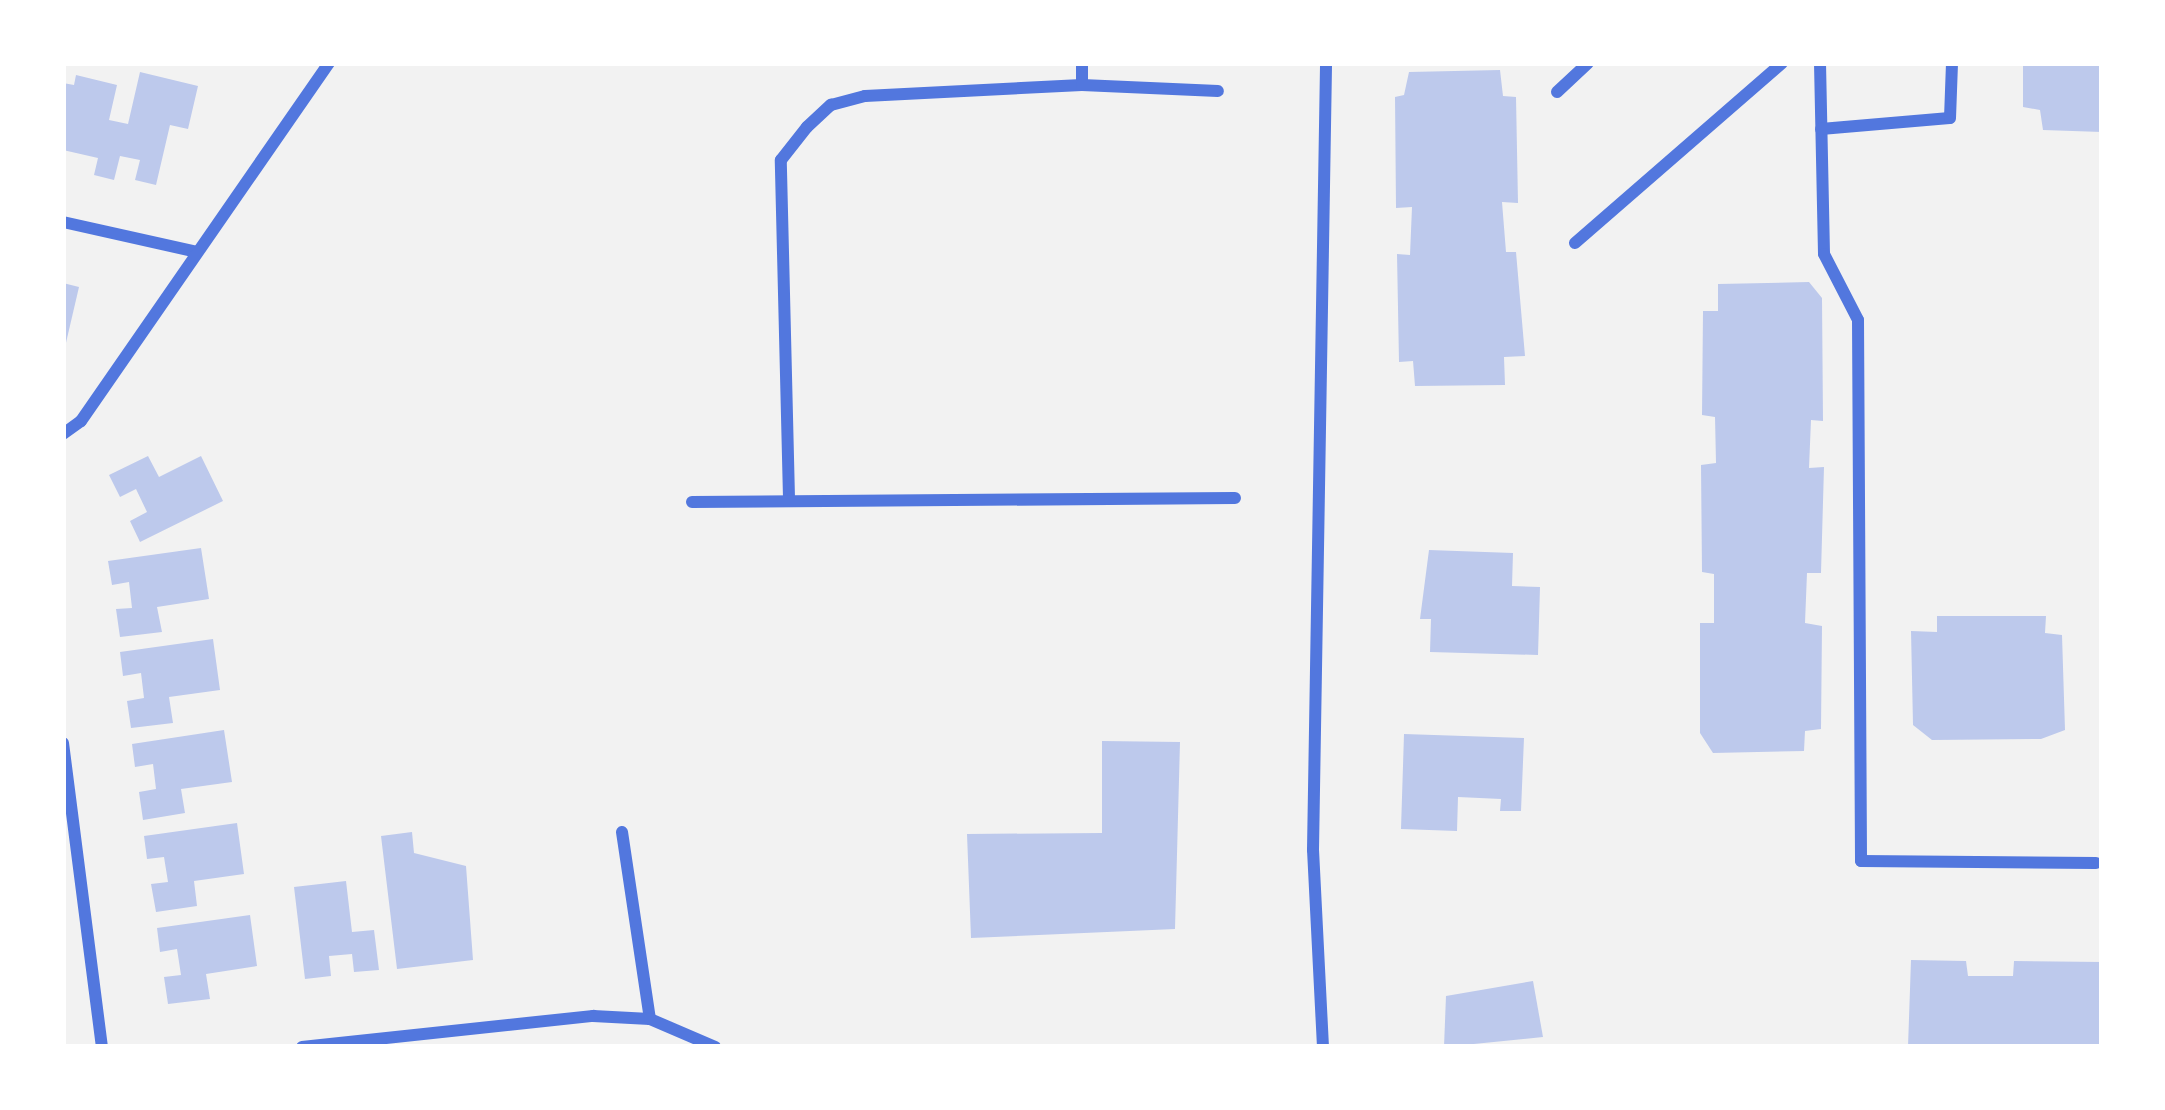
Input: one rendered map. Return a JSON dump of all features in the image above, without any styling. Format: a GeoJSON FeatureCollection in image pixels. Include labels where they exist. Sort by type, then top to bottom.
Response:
{"type":"FeatureCollection","features":[{"type":"Feature","properties":{"kind":"street"},"geometry":{"type":"LineString","coordinates":[[63,434],[81,421],[329,63]]}},
{"type":"Feature","properties":{"kind":"street"},"geometry":{"type":"LineString","coordinates":[[1082,63],[1082,85]]}},
{"type":"Feature","properties":{"kind":"street"},"geometry":{"type":"LineString","coordinates":[[1323,1047],[1313,850],[1326,63]]}},
{"type":"Feature","properties":{"kind":"street"},"geometry":{"type":"LineString","coordinates":[[1557,92],[1588,63]]}},
{"type":"Feature","properties":{"kind":"street"},"geometry":{"type":"LineString","coordinates":[[1575,243],[1782,63]]}},
{"type":"Feature","properties":{"kind":"street"},"geometry":{"type":"LineString","coordinates":[[1820,63],[1824,254],[1858,320],[1861,861],[2096,863]]}},
{"type":"Feature","properties":{"kind":"street"},"geometry":{"type":"LineString","coordinates":[[1821,129],[1950,118],[1952,63]]}},
{"type":"Feature","properties":{"kind":"street"},"geometry":{"type":"LineString","coordinates":[[789,498],[781,160],[831,105],[865,96],[1082,85],[1218,92]]}},
{"type":"Feature","properties":{"kind":"street"},"geometry":{"type":"LineString","coordinates":[[63,221],[197,252]]}},
{"type":"Feature","properties":{"kind":"street"},"geometry":{"type":"LineString","coordinates":[[692,502],[1235,498]]}},
{"type":"Feature","properties":{"kind":"street"},"geometry":{"type":"LineString","coordinates":[[63,743],[102,1047]]}},
{"type":"Feature","properties":{"kind":"street"},"geometry":{"type":"LineString","coordinates":[[622,832],[650,1019]]}},
{"type":"Feature","properties":{"kind":"street"},"geometry":{"type":"LineString","coordinates":[[302,1047],[536,1018],[650,1019],[682,1028],[715,1047]]}},
{"type":"Feature","properties":{"kind":"building"},"geometry":{"type":"Polygon","coordinates":[[[2023,63],[2102,63],[2102,132],[2043,130],[2040,110],[2023,107],[2023,63]]]}},
{"type":"Feature","properties":{"kind":"building"},"geometry":{"type":"Polygon","coordinates":[[[1500,70],[1503,96],[1516,97],[1518,203],[1502,202],[1506,252],[1516,252],[1525,356],[1504,357],[1505,385],[1415,386],[1413,361],[1399,362],[1397,254],[1410,255],[1412,207],[1396,208],[1395,97],[1404,95],[1409,72],[1500,70]]]}},
{"type":"Feature","properties":{"kind":"building"},"geometry":{"type":"Polygon","coordinates":[[[140,72],[198,86],[188,129],[170,125],[156,185],[135,180],[140,160],[120,156],[114,180],[94,175],[98,158],[63,150],[63,83],[74,85],[76,75],[117,85],[109,120],[128,124],[140,72]]]}},
{"type":"Feature","properties":{"kind":"building"},"geometry":{"type":"Polygon","coordinates":[[[1809,282],[1822,298],[1823,421],[1811,420],[1809,468],[1824,467],[1821,573],[1807,573],[1805,623],[1822,626],[1821,729],[1805,731],[1804,751],[1713,753],[1700,733],[1700,623],[1714,623],[1714,574],[1702,572],[1701,465],[1716,463],[1715,417],[1702,415],[1703,311],[1718,311],[1718,284],[1809,282]]]}},
{"type":"Feature","properties":{"kind":"building"},"geometry":{"type":"Polygon","coordinates":[[[63,283],[79,287],[65,347],[63,347],[63,283]]]}},
{"type":"Feature","properties":{"kind":"building"},"geometry":{"type":"Polygon","coordinates":[[[148,456],[159,477],[201,456],[223,501],[140,542],[130,521],[147,512],[136,489],[120,497],[109,475],[148,456]]]}},
{"type":"Feature","properties":{"kind":"building"},"geometry":{"type":"Polygon","coordinates":[[[201,548],[209,599],[157,607],[162,632],[120,637],[116,609],[132,608],[129,582],[112,585],[108,561],[201,548]]]}},
{"type":"Feature","properties":{"kind":"building"},"geometry":{"type":"Polygon","coordinates":[[[1429,550],[1513,553],[1512,586],[1540,587],[1538,655],[1430,652],[1431,619],[1420,619],[1429,550]]]}},
{"type":"Feature","properties":{"kind":"building"},"geometry":{"type":"Polygon","coordinates":[[[1937,616],[2046,616],[2045,633],[2062,635],[2065,730],[2041,739],[1932,740],[1913,725],[1911,631],[1937,632],[1937,616]]]}},
{"type":"Feature","properties":{"kind":"building"},"geometry":{"type":"Polygon","coordinates":[[[213,639],[220,690],[169,697],[173,723],[131,728],[127,701],[144,698],[141,673],[123,676],[120,652],[213,639]]]}},
{"type":"Feature","properties":{"kind":"building"},"geometry":{"type":"Polygon","coordinates":[[[224,730],[232,782],[181,789],[185,813],[143,820],[139,792],[156,789],[153,764],[135,767],[132,744],[224,730]]]}},
{"type":"Feature","properties":{"kind":"building"},"geometry":{"type":"Polygon","coordinates":[[[1404,734],[1524,738],[1521,811],[1500,811],[1501,799],[1458,797],[1457,831],[1401,829],[1404,734]]]}},
{"type":"Feature","properties":{"kind":"building"},"geometry":{"type":"Polygon","coordinates":[[[1102,741],[1180,742],[1175,929],[971,938],[967,834],[1102,833],[1102,741]]]}},
{"type":"Feature","properties":{"kind":"building"},"geometry":{"type":"Polygon","coordinates":[[[237,823],[244,874],[194,881],[197,906],[156,912],[151,884],[168,882],[164,857],[147,859],[144,836],[237,823]]]}},
{"type":"Feature","properties":{"kind":"building"},"geometry":{"type":"Polygon","coordinates":[[[412,832],[414,853],[466,866],[473,960],[397,969],[381,836],[412,832]]]}},
{"type":"Feature","properties":{"kind":"building"},"geometry":{"type":"Polygon","coordinates":[[[346,881],[352,932],[374,930],[379,970],[354,972],[352,954],[329,956],[331,976],[305,979],[294,887],[346,881]]]}},
{"type":"Feature","properties":{"kind":"building"},"geometry":{"type":"Polygon","coordinates":[[[250,915],[257,966],[206,974],[210,999],[168,1004],[164,977],[181,975],[177,949],[160,952],[157,928],[250,915]]]}},
{"type":"Feature","properties":{"kind":"building"},"geometry":{"type":"Polygon","coordinates":[[[1911,960],[1966,961],[1968,976],[2013,976],[2014,961],[2102,962],[2102,1047],[1908,1047],[1911,960]]]}},
{"type":"Feature","properties":{"kind":"building"},"geometry":{"type":"Polygon","coordinates":[[[1533,981],[1543,1037],[1444,1047],[1446,996],[1533,981]]]}}]}
